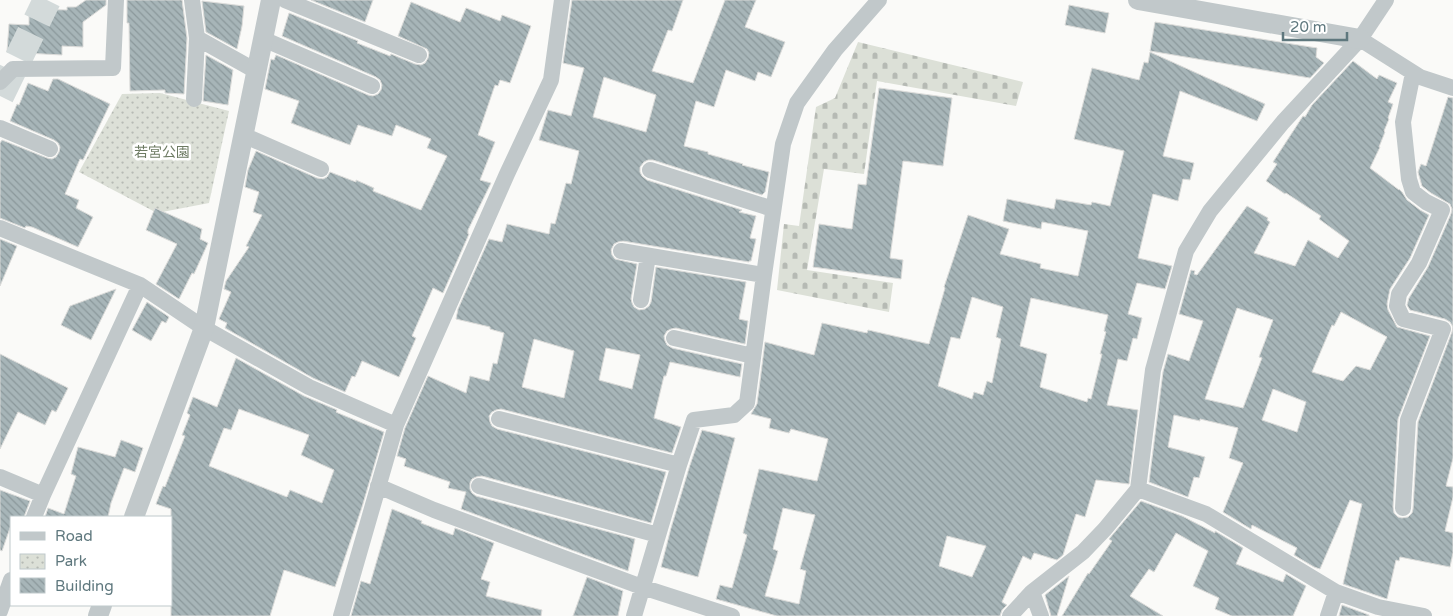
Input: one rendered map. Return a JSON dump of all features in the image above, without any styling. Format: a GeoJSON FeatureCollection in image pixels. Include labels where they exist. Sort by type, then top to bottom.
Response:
{"type":"FeatureCollection","features":[{"type":"Feature","properties":{"kind":"street"},"geometry":{"type":"LineString","coordinates":[[0,82],[13,69],[113,68],[116,0]]}},
{"type":"Feature","properties":{"kind":"street"},"geometry":{"type":"LineString","coordinates":[[192,0],[197,38],[194,99]]}},
{"type":"Feature","properties":{"kind":"street"},"geometry":{"type":"LineString","coordinates":[[134,516],[204,328],[271,0]]}},
{"type":"Feature","properties":{"kind":"street"},"geometry":{"type":"LineString","coordinates":[[285,0],[419,55]]}},
{"type":"Feature","properties":{"kind":"street"},"geometry":{"type":"LineString","coordinates":[[341,616],[396,425],[507,174],[551,80],[562,0]]}},
{"type":"Feature","properties":{"kind":"street"},"geometry":{"type":"LineString","coordinates":[[634,616],[694,420],[734,415],[748,403],[783,144],[798,103],[835,50],[879,0]]}},
{"type":"Feature","properties":{"kind":"street"},"geometry":{"type":"LineString","coordinates":[[1138,0],[1360,39],[1420,78],[1453,88]]}},
{"type":"Feature","properties":{"kind":"street"},"geometry":{"type":"LineString","coordinates":[[1010,616],[1032,592],[1083,552],[1138,489],[1153,370],[1186,251],[1210,211],[1283,122],[1360,39],[1386,0]]}},
{"type":"Feature","properties":{"kind":"street"},"geometry":{"type":"LineString","coordinates":[[197,38],[256,71]]}},
{"type":"Feature","properties":{"kind":"street"},"geometry":{"type":"LineString","coordinates":[[263,40],[372,86]]}},
{"type":"Feature","properties":{"kind":"street"},"geometry":{"type":"LineString","coordinates":[[1403,508],[1408,420],[1443,329],[1403,319],[1397,306],[1399,294],[1419,263],[1442,210],[1426,202],[1413,192],[1409,179],[1404,122],[1413,73]]}},
{"type":"Feature","properties":{"kind":"street"},"geometry":{"type":"LineString","coordinates":[[0,128],[50,149]]}},
{"type":"Feature","properties":{"kind":"street"},"geometry":{"type":"LineString","coordinates":[[243,135],[321,169]]}},
{"type":"Feature","properties":{"kind":"street"},"geometry":{"type":"LineString","coordinates":[[650,170],[773,209]]}},
{"type":"Feature","properties":{"kind":"street"},"geometry":{"type":"LineString","coordinates":[[0,228],[140,285],[204,328],[309,388],[396,425]]}},
{"type":"Feature","properties":{"kind":"street"},"geometry":{"type":"LineString","coordinates":[[621,252],[764,275]]}},
{"type":"Feature","properties":{"kind":"street"},"geometry":{"type":"LineString","coordinates":[[641,300],[648,256]]}},
{"type":"Feature","properties":{"kind":"street"},"geometry":{"type":"LineString","coordinates":[[34,516],[140,285]]}},
{"type":"Feature","properties":{"kind":"street"},"geometry":{"type":"LineString","coordinates":[[674,338],[753,356]]}},
{"type":"Feature","properties":{"kind":"street"},"geometry":{"type":"LineString","coordinates":[[499,419],[679,465]]}},
{"type":"Feature","properties":{"kind":"street"},"geometry":{"type":"LineString","coordinates":[[0,477],[43,495]]}},
{"type":"Feature","properties":{"kind":"street"},"geometry":{"type":"LineString","coordinates":[[378,486],[434,510],[642,587],[724,615]]}},
{"type":"Feature","properties":{"kind":"street"},"geometry":{"type":"LineString","coordinates":[[479,486],[658,535]]}},
{"type":"Feature","properties":{"kind":"street"},"geometry":{"type":"LineString","coordinates":[[1138,489],[1206,514],[1336,592],[1378,607],[1424,616]]}},
{"type":"Feature","properties":{"kind":"street"},"geometry":{"type":"LineString","coordinates":[[0,611],[10,583]]}},
{"type":"Feature","properties":{"kind":"street"},"geometry":{"type":"LineString","coordinates":[[1032,592],[1041,616]]}},
{"type":"Feature","properties":{"kind":"street"},"geometry":{"type":"LineString","coordinates":[[1328,616],[1336,592]]}},
{"type":"Feature","properties":{"kind":"green space"},"geometry":{"type":"Polygon","coordinates":[[[858,42],[1023,82],[1016,106],[877,81],[864,174],[824,169],[807,270],[893,283],[889,312],[777,290],[784,224],[799,226],[816,107],[835,98],[858,42]]]}},
{"type":"Feature","properties":{"kind":"green space","name":"若宮公園"},"geometry":{"type":"Polygon","coordinates":[[[160,93],[229,111],[209,203],[157,213],[79,172],[122,94],[160,93]]]}},
{"type":"Feature","properties":{"kind":"building"},"geometry":{"type":"Polygon","coordinates":[[[86,0],[106,0],[106,5],[83,22],[83,47],[62,46],[62,55],[7,52],[9,24],[29,25],[29,9],[67,10],[67,7],[76,7],[86,0]]]}},
{"type":"Feature","properties":{"kind":"building"},"geometry":{"type":"Polygon","coordinates":[[[127,0],[182,0],[187,38],[184,94],[165,93],[165,90],[130,91],[127,0]]]}},
{"type":"Feature","properties":{"kind":"building"},"geometry":{"type":"Polygon","coordinates":[[[311,0],[373,0],[365,22],[311,0]]]}},
{"type":"Feature","properties":{"kind":"building"},"geometry":{"type":"Polygon","coordinates":[[[572,0],[683,0],[672,31],[668,30],[652,71],[693,83],[725,0],[756,0],[745,27],[785,42],[771,77],[758,72],[755,81],[726,70],[714,107],[696,101],[684,146],[769,172],[765,192],[762,195],[653,160],[644,162],[640,167],[642,176],[647,180],[742,210],[739,212],[756,216],[750,238],[756,239],[751,261],[623,241],[614,244],[611,250],[615,259],[637,264],[631,299],[634,307],[639,310],[645,309],[651,302],[656,267],[746,282],[739,319],[748,321],[745,344],[676,328],[667,331],[664,336],[667,345],[672,348],[742,364],[740,377],[670,362],[666,376],[664,376],[654,418],[681,427],[672,453],[501,409],[492,412],[489,416],[492,426],[497,429],[666,472],[651,523],[482,476],[472,479],[470,483],[470,489],[476,496],[635,539],[628,571],[461,509],[466,492],[448,488],[450,482],[404,466],[406,459],[397,456],[405,428],[428,376],[466,393],[470,376],[489,381],[493,363],[497,364],[504,333],[490,329],[490,327],[456,319],[458,309],[489,239],[502,242],[507,224],[549,234],[551,223],[555,224],[566,183],[571,184],[579,151],[539,140],[548,110],[571,116],[584,68],[563,63],[572,0]],[[604,77],[593,117],[646,132],[656,95],[604,77]],[[534,339],[522,387],[564,398],[574,351],[534,339]],[[606,348],[599,380],[632,389],[640,355],[606,348]]]}},
{"type":"Feature","properties":{"kind":"building"},"geometry":{"type":"Polygon","coordinates":[[[202,1],[244,6],[237,49],[206,32],[202,1]]]}},
{"type":"Feature","properties":{"kind":"building"},"geometry":{"type":"Polygon","coordinates":[[[411,2],[460,22],[466,8],[500,21],[502,15],[531,26],[510,83],[500,80],[498,86],[495,85],[478,135],[495,142],[480,180],[491,183],[468,230],[469,234],[443,293],[433,288],[412,336],[416,338],[399,377],[362,361],[355,377],[352,376],[345,392],[313,378],[225,328],[227,323],[219,319],[231,292],[224,289],[226,281],[249,247],[246,246],[262,215],[253,212],[259,192],[245,187],[248,170],[256,151],[317,178],[323,179],[330,172],[356,182],[356,180],[374,188],[373,191],[421,210],[447,156],[427,148],[431,139],[396,125],[392,136],[358,125],[350,145],[291,123],[299,101],[265,89],[271,59],[274,60],[276,55],[368,95],[378,94],[382,85],[376,77],[282,36],[289,13],[390,56],[391,54],[421,65],[428,58],[429,53],[427,49],[398,36],[411,2]]]}},
{"type":"Feature","properties":{"kind":"building"},"geometry":{"type":"Polygon","coordinates":[[[1069,5],[1109,13],[1105,33],[1065,25],[1069,5]]]}},
{"type":"Feature","properties":{"kind":"building"},"geometry":{"type":"Polygon","coordinates":[[[1155,22],[1317,48],[1316,57],[1324,63],[1310,78],[1150,51],[1155,22]]]}},
{"type":"Feature","properties":{"kind":"building"},"geometry":{"type":"Polygon","coordinates":[[[1150,52],[1265,104],[1257,121],[1180,91],[1163,156],[1194,163],[1190,180],[1183,179],[1178,201],[1153,194],[1138,258],[1172,266],[1165,289],[1137,283],[1128,314],[1142,318],[1137,339],[1133,338],[1127,361],[1118,359],[1107,405],[1138,410],[1129,484],[1096,480],[1085,517],[1076,514],[1063,555],[1057,560],[1034,553],[1031,560],[1023,556],[1002,602],[1007,605],[1002,610],[1000,616],[777,616],[716,599],[720,585],[732,588],[747,535],[743,533],[759,469],[817,481],[828,439],[791,429],[789,433],[769,428],[771,419],[751,414],[757,404],[765,342],[814,355],[822,323],[867,333],[868,330],[929,344],[944,287],[968,215],[1009,229],[1000,254],[1041,264],[1040,268],[1078,276],[1088,231],[1042,222],[1041,229],[1003,221],[1007,199],[1054,209],[1056,199],[1091,205],[1092,202],[1110,206],[1124,151],[1074,139],[1092,68],[1139,80],[1144,62],[1148,63],[1150,52]],[[972,297],[960,339],[951,337],[938,386],[972,399],[974,392],[983,395],[987,381],[992,383],[1001,339],[996,337],[1003,307],[972,297]],[[1031,298],[1020,346],[1047,354],[1040,387],[1087,402],[1088,398],[1091,399],[1102,354],[1100,354],[1108,315],[1031,298]],[[783,508],[773,549],[778,551],[765,596],[799,604],[806,571],[800,569],[815,515],[783,508]],[[947,536],[939,566],[972,577],[986,546],[947,536]]]}},
{"type":"Feature","properties":{"kind":"building"},"geometry":{"type":"Polygon","coordinates":[[[206,55],[233,70],[228,105],[203,101],[206,55]]]}},
{"type":"Feature","properties":{"kind":"building"},"geometry":{"type":"Polygon","coordinates":[[[1353,61],[1377,79],[1379,75],[1397,83],[1388,102],[1393,104],[1385,132],[1370,168],[1399,189],[1407,200],[1429,215],[1410,258],[1390,289],[1387,304],[1397,327],[1430,336],[1398,419],[1393,507],[1394,513],[1398,517],[1408,517],[1412,513],[1418,422],[1453,327],[1453,458],[1446,486],[1453,487],[1453,497],[1445,531],[1453,533],[1453,553],[1450,567],[1400,557],[1399,561],[1396,560],[1387,599],[1343,584],[1362,504],[1350,500],[1320,569],[1294,555],[1297,548],[1252,525],[1251,529],[1223,512],[1243,463],[1229,458],[1238,428],[1174,415],[1168,447],[1205,457],[1199,478],[1194,477],[1188,497],[1149,482],[1163,372],[1168,354],[1189,361],[1203,321],[1179,314],[1191,270],[1195,271],[1194,274],[1197,275],[1247,206],[1268,218],[1267,220],[1270,222],[1254,253],[1295,266],[1308,240],[1338,258],[1349,241],[1319,219],[1321,216],[1266,181],[1277,164],[1273,162],[1312,105],[1353,61]],[[1237,308],[1205,399],[1243,408],[1262,358],[1259,357],[1273,320],[1237,308]],[[1341,312],[1334,326],[1332,325],[1312,372],[1343,381],[1356,366],[1370,370],[1387,337],[1341,312]],[[1273,389],[1262,420],[1297,432],[1306,402],[1273,389]]]}},
{"type":"Feature","properties":{"kind":"building"},"geometry":{"type":"Polygon","coordinates":[[[53,79],[58,79],[110,104],[83,160],[80,159],[65,194],[79,200],[76,208],[93,217],[78,247],[32,227],[26,226],[25,228],[0,218],[0,143],[2,140],[47,158],[52,159],[56,157],[59,152],[60,147],[54,140],[10,121],[28,83],[48,91],[53,79]]]}},
{"type":"Feature","properties":{"kind":"building"},"geometry":{"type":"Polygon","coordinates":[[[879,88],[952,98],[943,166],[903,161],[890,258],[903,260],[901,279],[813,267],[819,224],[852,229],[858,184],[866,185],[879,88]]]}},
{"type":"Feature","properties":{"kind":"building"},"geometry":{"type":"Polygon","coordinates":[[[1448,97],[1453,98],[1453,327],[1445,319],[1410,310],[1407,305],[1409,298],[1428,267],[1451,214],[1450,204],[1422,186],[1418,172],[1421,164],[1426,166],[1448,97]]]}},
{"type":"Feature","properties":{"kind":"building"},"geometry":{"type":"Polygon","coordinates":[[[155,208],[202,229],[200,239],[208,243],[194,274],[192,273],[179,299],[156,284],[177,244],[146,230],[155,208]]]}},
{"type":"Feature","properties":{"kind":"building"},"geometry":{"type":"Polygon","coordinates":[[[0,239],[17,246],[0,286],[0,239]]]}},
{"type":"Feature","properties":{"kind":"building"},"geometry":{"type":"Polygon","coordinates":[[[116,289],[91,340],[61,325],[70,306],[116,289]]]}},
{"type":"Feature","properties":{"kind":"building"},"geometry":{"type":"Polygon","coordinates":[[[147,302],[169,317],[166,323],[162,321],[151,341],[132,330],[147,302]]]}},
{"type":"Feature","properties":{"kind":"building"},"geometry":{"type":"Polygon","coordinates":[[[0,354],[68,388],[56,412],[52,410],[45,425],[18,412],[0,449],[0,354]]]}},
{"type":"Feature","properties":{"kind":"building"},"geometry":{"type":"Polygon","coordinates":[[[236,358],[304,396],[337,410],[336,412],[338,413],[384,432],[362,507],[335,587],[284,570],[270,616],[171,616],[172,516],[171,509],[156,504],[163,486],[165,487],[185,436],[182,435],[190,415],[187,413],[193,397],[217,407],[236,358]],[[239,409],[231,430],[224,428],[209,466],[287,497],[290,490],[322,503],[334,470],[301,455],[309,435],[239,409]]]}},
{"type":"Feature","properties":{"kind":"building"},"geometry":{"type":"Polygon","coordinates":[[[702,430],[735,438],[698,577],[661,567],[671,528],[702,430]]]}},
{"type":"Feature","properties":{"kind":"building"},"geometry":{"type":"Polygon","coordinates":[[[121,440],[143,448],[135,472],[124,468],[108,516],[45,516],[48,508],[64,514],[76,476],[71,474],[78,447],[115,457],[121,440]]]}},
{"type":"Feature","properties":{"kind":"building"},"geometry":{"type":"Polygon","coordinates":[[[0,490],[30,501],[24,516],[10,516],[10,528],[2,551],[0,550],[0,490]]]}},
{"type":"Feature","properties":{"kind":"building"},"geometry":{"type":"Polygon","coordinates":[[[1141,501],[1182,516],[1215,533],[1215,531],[1243,548],[1236,564],[1283,582],[1286,574],[1306,586],[1293,616],[1232,616],[1215,609],[1219,598],[1193,586],[1208,551],[1176,533],[1154,572],[1149,569],[1130,596],[1163,616],[1062,616],[1088,573],[1112,541],[1109,539],[1141,501]]]}},
{"type":"Feature","properties":{"kind":"building"},"geometry":{"type":"Polygon","coordinates":[[[392,509],[422,521],[421,523],[453,535],[455,528],[494,543],[481,579],[490,582],[486,596],[542,610],[541,616],[351,616],[361,581],[370,584],[392,509]]]}},
{"type":"Feature","properties":{"kind":"building"},"geometry":{"type":"Polygon","coordinates":[[[1069,576],[1057,616],[1051,616],[1045,595],[1069,576]]]}},
{"type":"Feature","properties":{"kind":"building"},"geometry":{"type":"Polygon","coordinates":[[[587,577],[623,591],[618,616],[573,616],[587,577]]]}},
{"type":"Feature","properties":{"kind":"building"},"geometry":{"type":"Polygon","coordinates":[[[1342,605],[1369,615],[1369,616],[1339,616],[1342,605]]]}},
{"type":"Feature","properties":{"kind":"tunnel"},"geometry":{"type":"LineString","coordinates":[[0,96],[47,0]]}}]}
